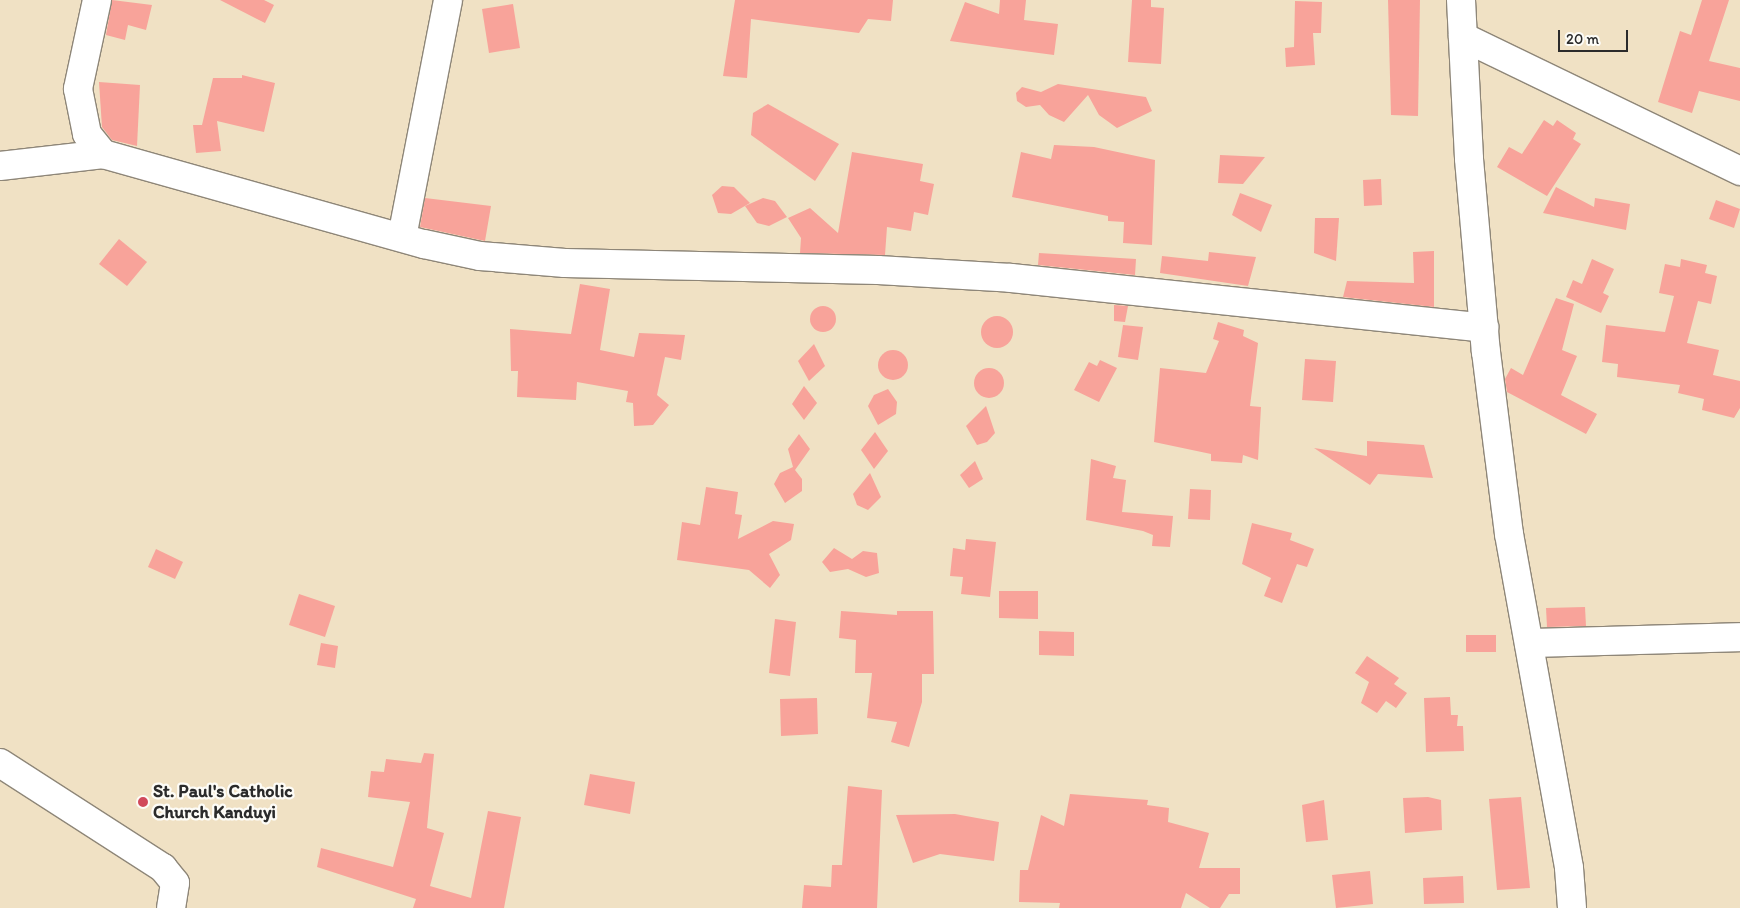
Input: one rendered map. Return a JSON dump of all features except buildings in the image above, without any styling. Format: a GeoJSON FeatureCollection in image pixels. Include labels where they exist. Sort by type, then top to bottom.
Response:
{"type":"FeatureCollection","features":[{"type":"Feature","properties":{"kind":"street"},"geometry":{"type":"LineString","coordinates":[[97,0],[78,89],[87,134],[103,154]]}},
{"type":"Feature","properties":{"kind":"street"},"geometry":{"type":"LineString","coordinates":[[402,237],[448,0]]}},
{"type":"Feature","properties":{"kind":"street"},"geometry":{"type":"LineString","coordinates":[[1462,0],[1484,328],[1509,534],[1529,643],[1572,908]]}},
{"type":"Feature","properties":{"kind":"street"},"geometry":{"type":"LineString","coordinates":[[1463,37],[1740,170]]}},
{"type":"Feature","properties":{"kind":"street"},"geometry":{"type":"LineString","coordinates":[[0,166],[103,154],[402,237],[480,256],[1011,278],[1484,328]]}},
{"type":"Feature","properties":{"kind":"street"},"geometry":{"type":"LineString","coordinates":[[1529,643],[1740,637]]}},
{"type":"Feature","properties":{"kind":"street"},"geometry":{"type":"LineString","coordinates":[[0,763],[164,868],[175,884],[171,908]]}},
{"type":"Feature","properties":{"kind":"place","name":"St. Paul's Catholic Church Kanduyi"},"geometry":{"type":"Point","coordinates":[143,802]}}]}
